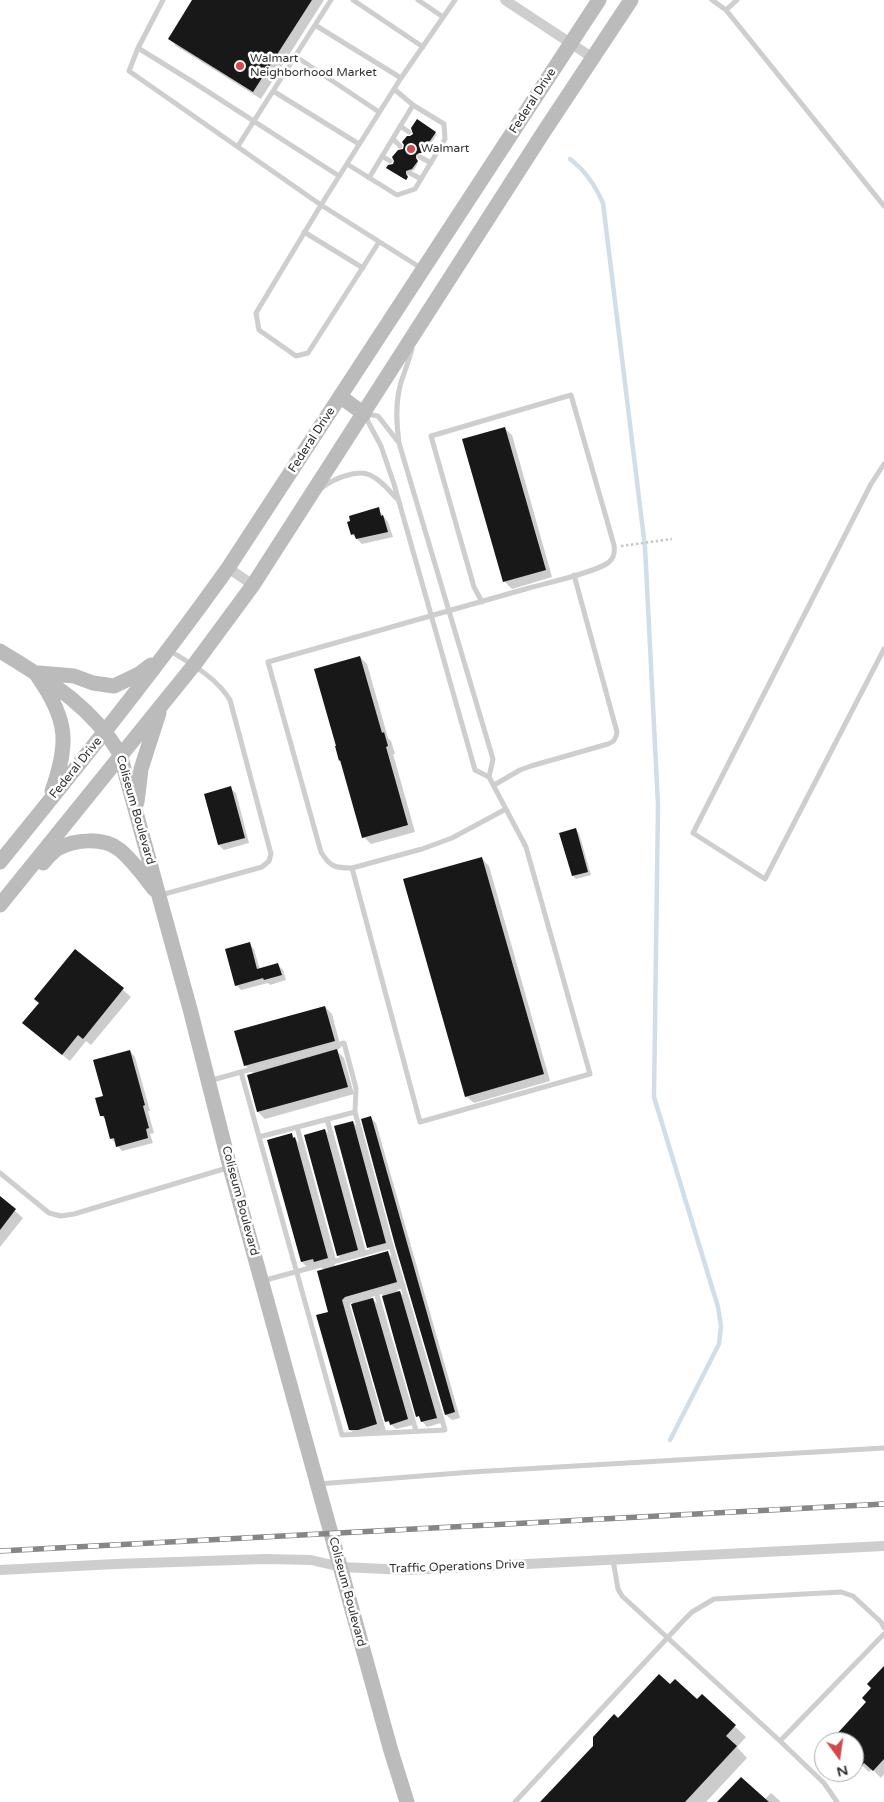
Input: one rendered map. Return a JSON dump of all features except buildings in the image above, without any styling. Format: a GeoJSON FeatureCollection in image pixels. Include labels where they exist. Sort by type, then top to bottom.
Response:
{"type":"FeatureCollection","features":[{"type":"Feature","properties":{"kind":"main road","name":"Federal Drive"},"geometry":{"type":"LineString","coordinates":[[0,862],[105,732],[228,568],[599,0]]}},
{"type":"Feature","properties":{"kind":"main road","name":"Federal Drive"},"geometry":{"type":"LineString","coordinates":[[10,892],[194,665],[253,584],[631,0]]}},
{"type":"Feature","properties":{"kind":"main road"},"geometry":{"type":"LineString","coordinates":[[341,397],[364,414]]}},
{"type":"Feature","properties":{"kind":"main road","name":"Coliseum Boulevard"},"geometry":{"type":"LineString","coordinates":[[0,651],[67,693],[105,732],[120,754],[230,1167],[391,1751],[407,1802]]}},
{"type":"Feature","properties":{"kind":"main road"},"geometry":{"type":"LineString","coordinates":[[35,672],[74,676],[93,683],[114,686],[139,674],[165,653]]}},
{"type":"Feature","properties":{"kind":"main road"},"geometry":{"type":"LineString","coordinates":[[35,672],[52,697],[64,731],[62,760],[47,804]]}},
{"type":"Feature","properties":{"kind":"main road"},"geometry":{"type":"LineString","coordinates":[[136,812],[141,769],[162,705]]}},
{"type":"Feature","properties":{"kind":"main road"},"geometry":{"type":"LineString","coordinates":[[0,905],[10,892],[57,850],[80,841],[102,842],[119,849],[159,895]]}},
{"type":"Feature","properties":{"kind":"street"},"geometry":{"type":"LineString","coordinates":[[505,0],[593,58]]}},
{"type":"Feature","properties":{"kind":"street"},"geometry":{"type":"LineString","coordinates":[[228,568],[253,584]]}},
{"type":"Feature","properties":{"kind":"street","name":"Traffic Operations Drive"},"geometry":{"type":"LineString","coordinates":[[0,1570],[229,1559],[312,1560],[341,1568],[408,1570],[884,1546]]}},
{"type":"Feature","properties":{"kind":"lane"},"geometry":{"type":"LineString","coordinates":[[163,0],[138,48],[129,71],[158,93],[321,204],[424,270]]}},
{"type":"Feature","properties":{"kind":"lane"},"geometry":{"type":"LineString","coordinates":[[238,146],[331,0]]}},
{"type":"Feature","properties":{"kind":"lane"},"geometry":{"type":"LineString","coordinates":[[353,0],[423,47]]}},
{"type":"Feature","properties":{"kind":"lane"},"geometry":{"type":"LineString","coordinates":[[418,0],[443,17]]}},
{"type":"Feature","properties":{"kind":"lane"},"geometry":{"type":"LineString","coordinates":[[379,242],[308,353],[296,356],[259,330],[256,313],[304,232],[401,78],[455,0]]}},
{"type":"Feature","properties":{"kind":"lane"},"geometry":{"type":"LineString","coordinates":[[712,0],[726,10],[884,206]]}},
{"type":"Feature","properties":{"kind":"lane"},"geometry":{"type":"LineString","coordinates":[[726,10],[737,0]]}},
{"type":"Feature","properties":{"kind":"lane"},"geometry":{"type":"LineString","coordinates":[[315,25],[401,78]]}},
{"type":"Feature","properties":{"kind":"lane"},"geometry":{"type":"LineString","coordinates":[[138,48],[339,176]]}},
{"type":"Feature","properties":{"kind":"lane"},"geometry":{"type":"LineString","coordinates":[[295,56],[379,112]]}},
{"type":"Feature","properties":{"kind":"lane"},"geometry":{"type":"LineString","coordinates":[[347,164],[397,195],[416,189],[445,139],[444,124],[413,105],[394,89]]}},
{"type":"Feature","properties":{"kind":"lane"},"geometry":{"type":"LineString","coordinates":[[273,91],[359,144]]}},
{"type":"Feature","properties":{"kind":"lane"},"geometry":{"type":"LineString","coordinates":[[369,178],[413,105]]}},
{"type":"Feature","properties":{"kind":"lane"},"geometry":{"type":"LineString","coordinates":[[400,126],[409,132]]}},
{"type":"Feature","properties":{"kind":"lane"},"geometry":{"type":"LineString","coordinates":[[392,139],[400,146]]}},
{"type":"Feature","properties":{"kind":"lane"},"geometry":{"type":"LineString","coordinates":[[428,145],[438,151]]}},
{"type":"Feature","properties":{"kind":"lane"},"geometry":{"type":"LineString","coordinates":[[382,156],[390,161]]}},
{"type":"Feature","properties":{"kind":"lane"},"geometry":{"type":"LineString","coordinates":[[420,157],[431,163]]}},
{"type":"Feature","properties":{"kind":"lane"},"geometry":{"type":"LineString","coordinates":[[410,173],[421,179]]}},
{"type":"Feature","properties":{"kind":"lane"},"geometry":{"type":"LineString","coordinates":[[304,232],[363,268]]}},
{"type":"Feature","properties":{"kind":"lane"},"geometry":{"type":"LineString","coordinates":[[413,336],[409,362],[402,380],[397,404],[396,422],[400,443],[493,759],[489,776]]}},
{"type":"Feature","properties":{"kind":"lane"},"geometry":{"type":"LineString","coordinates":[[482,602],[474,587],[431,436],[571,395],[615,551],[613,558],[608,563],[482,602],[268,662],[321,852],[326,861],[337,868],[352,868],[422,849],[452,838],[506,809]]}},
{"type":"Feature","properties":{"kind":"lane"},"geometry":{"type":"LineString","coordinates":[[364,414],[378,416],[400,443]]}},
{"type":"Feature","properties":{"kind":"lane"},"geometry":{"type":"LineString","coordinates":[[352,868],[420,1122],[590,1074],[526,847],[489,776],[474,770],[398,501],[381,446],[364,414]]}},
{"type":"Feature","properties":{"kind":"lane"},"geometry":{"type":"LineString","coordinates":[[884,464],[871,484],[693,833],[765,878],[884,649]]}},
{"type":"Feature","properties":{"kind":"lane"},"geometry":{"type":"LineString","coordinates":[[309,499],[330,482],[349,474],[369,474],[380,481],[398,501]]}},
{"type":"Feature","properties":{"kind":"lane"},"geometry":{"type":"LineString","coordinates":[[494,785],[520,770],[614,742],[616,738],[617,732],[574,575]]}},
{"type":"Feature","properties":{"kind":"lane"},"geometry":{"type":"LineString","coordinates":[[159,895],[262,868],[269,861],[271,854],[230,700],[222,688],[194,665],[165,653]]}},
{"type":"Feature","properties":{"kind":"lane"},"geometry":{"type":"LineString","coordinates":[[208,1081],[344,1043],[356,1088],[355,1112],[391,1246],[445,1430],[342,1435],[241,1072]]}},
{"type":"Feature","properties":{"kind":"lane"},"geometry":{"type":"LineString","coordinates":[[259,1137],[355,1112]]}},
{"type":"Feature","properties":{"kind":"lane"},"geometry":{"type":"LineString","coordinates":[[327,1119],[364,1254]]}},
{"type":"Feature","properties":{"kind":"lane"},"geometry":{"type":"LineString","coordinates":[[297,1127],[334,1262]]}},
{"type":"Feature","properties":{"kind":"lane"},"geometry":{"type":"LineString","coordinates":[[0,1173],[45,1210],[55,1215],[67,1216],[230,1167]]}},
{"type":"Feature","properties":{"kind":"lane"},"geometry":{"type":"LineString","coordinates":[[262,1281],[391,1246]]}},
{"type":"Feature","properties":{"kind":"lane"},"geometry":{"type":"LineString","coordinates":[[384,1433],[346,1301],[403,1285]]}},
{"type":"Feature","properties":{"kind":"lane"},"geometry":{"type":"LineString","coordinates":[[376,1292],[416,1431]]}},
{"type":"Feature","properties":{"kind":"lane"},"geometry":{"type":"LineString","coordinates":[[318,1484],[492,1471],[884,1448]]}},
{"type":"Feature","properties":{"kind":"lane"},"geometry":{"type":"LineString","coordinates":[[613,1560],[618,1589],[628,1602],[824,1783],[837,1802]]}},
{"type":"Feature","properties":{"kind":"lane"},"geometry":{"type":"LineString","coordinates":[[515,1802],[667,1637],[692,1612],[714,1599],[841,1592],[853,1596],[881,1622],[884,1628]]}},
{"type":"Feature","properties":{"kind":"lane"},"geometry":{"type":"LineString","coordinates":[[780,1741],[884,1634]]}},
{"type":"Feature","properties":{"kind":"path"},"geometry":{"type":"LineString","coordinates":[[633,544],[672,539]]}},
{"type":"Feature","properties":{"kind":"waterway"},"geometry":{"type":"LineString","coordinates":[[570,159],[590,179],[603,203],[645,547],[658,805],[654,1097],[718,1307],[721,1326],[719,1344],[670,1440]]}},
{"type":"Feature","properties":{"kind":"railway"},"geometry":{"type":"LineString","coordinates":[[0,1551],[884,1504]]}},
{"type":"Feature","properties":{"kind":"place","name":"Walmart Neighborhood Market"},"geometry":{"type":"Point","coordinates":[240,66]}},
{"type":"Feature","properties":{"kind":"place","name":"Walmart"},"geometry":{"type":"Point","coordinates":[411,149]}}]}
